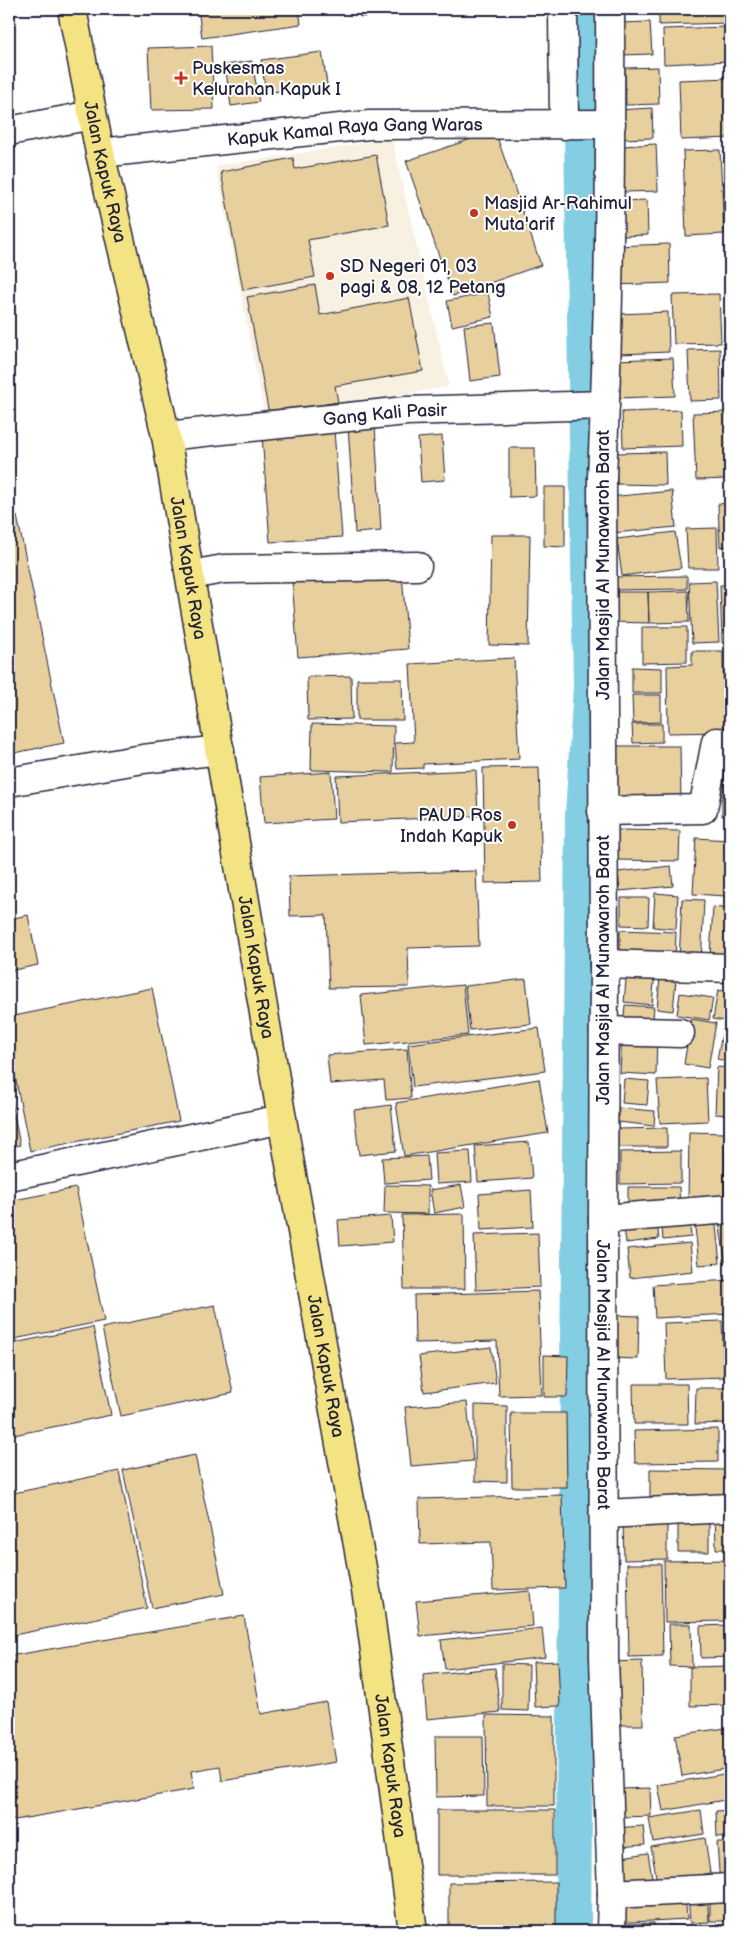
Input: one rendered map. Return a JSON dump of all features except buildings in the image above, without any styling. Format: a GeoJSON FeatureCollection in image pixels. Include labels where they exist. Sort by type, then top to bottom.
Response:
{"type":"FeatureCollection","features":[{"type":"Feature","properties":{"kind":"main road","name":"Jalan Kapuk Raya"},"geometry":{"type":"LineString","coordinates":[[72,9],[100,154],[166,436],[282,1118],[369,1607],[413,1931]]}},
{"type":"Feature","properties":{"kind":"street"},"geometry":{"type":"LineString","coordinates":[[563,9],[584,125]]}},
{"type":"Feature","properties":{"kind":"street","name":"Jalan Masjid Al Munawaroh Barat"},"geometry":{"type":"LineString","coordinates":[[610,9],[584,125],[602,405],[604,1658],[612,1894],[611,1931]]}},
{"type":"Feature","properties":{"kind":"street"},"geometry":{"type":"LineString","coordinates":[[9,131],[92,115]]}},
{"type":"Feature","properties":{"kind":"street","name":"Kapuk Kamal Raya Gang Waras"},"geometry":{"type":"LineString","coordinates":[[100,154],[369,125],[584,125]]}},
{"type":"Feature","properties":{"kind":"street","name":"Gang Kali Pasir"},"geometry":{"type":"LineString","coordinates":[[166,436],[406,411],[602,405]]}},
{"type":"Feature","properties":{"kind":"street"},"geometry":{"type":"LineString","coordinates":[[190,575],[224,569],[417,566]]}},
{"type":"Feature","properties":{"kind":"street"},"geometry":{"type":"LineString","coordinates":[[602,812],[703,809],[716,742],[730,743]]}},
{"type":"Feature","properties":{"kind":"street"},"geometry":{"type":"LineString","coordinates":[[9,782],[143,759],[220,750]]}},
{"type":"Feature","properties":{"kind":"street"},"geometry":{"type":"LineString","coordinates":[[604,964],[730,968]]}},
{"type":"Feature","properties":{"kind":"street"},"geometry":{"type":"LineString","coordinates":[[604,1031],[680,1033]]}},
{"type":"Feature","properties":{"kind":"street"},"geometry":{"type":"LineString","coordinates":[[9,1176],[282,1118]]}},
{"type":"Feature","properties":{"kind":"street"},"geometry":{"type":"LineString","coordinates":[[602,1219],[730,1209]]}},
{"type":"Feature","properties":{"kind":"street"},"geometry":{"type":"LineString","coordinates":[[604,1514],[730,1508]]}},
{"type":"Feature","properties":{"kind":"street"},"geometry":{"type":"LineString","coordinates":[[612,1894],[730,1888]]}},
{"type":"Feature","properties":{"kind":"shaded area","name":"SD Negeri 01, 03 pagi & 08, 12 Petang"},"geometry":{"type":"Polygon","coordinates":[[[392,139],[449,386],[266,423],[216,166],[392,139]]]}},
{"type":"Feature","properties":{"kind":"waterway"},"geometry":{"type":"LineString","coordinates":[[573,1931],[583,815],[591,686],[580,9]]}},
{"type":"Feature","properties":{"kind":"place","name":"Puskesmas Kelurahan Kapuk I"},"geometry":{"type":"Point","coordinates":[181,78]}},
{"type":"Feature","properties":{"kind":"place","name":"Masjid Ar-Rahimul Muta'arif"},"geometry":{"type":"Point","coordinates":[474,213]}},
{"type":"Feature","properties":{"kind":"place","name":"SD Negeri 01, 03 pagi & 08, 12 Petang"},"geometry":{"type":"Point","coordinates":[330,276]}},
{"type":"Feature","properties":{"kind":"place","name":"PAUD Ros Indah Kapuk"},"geometry":{"type":"Point","coordinates":[512,825]}}]}
